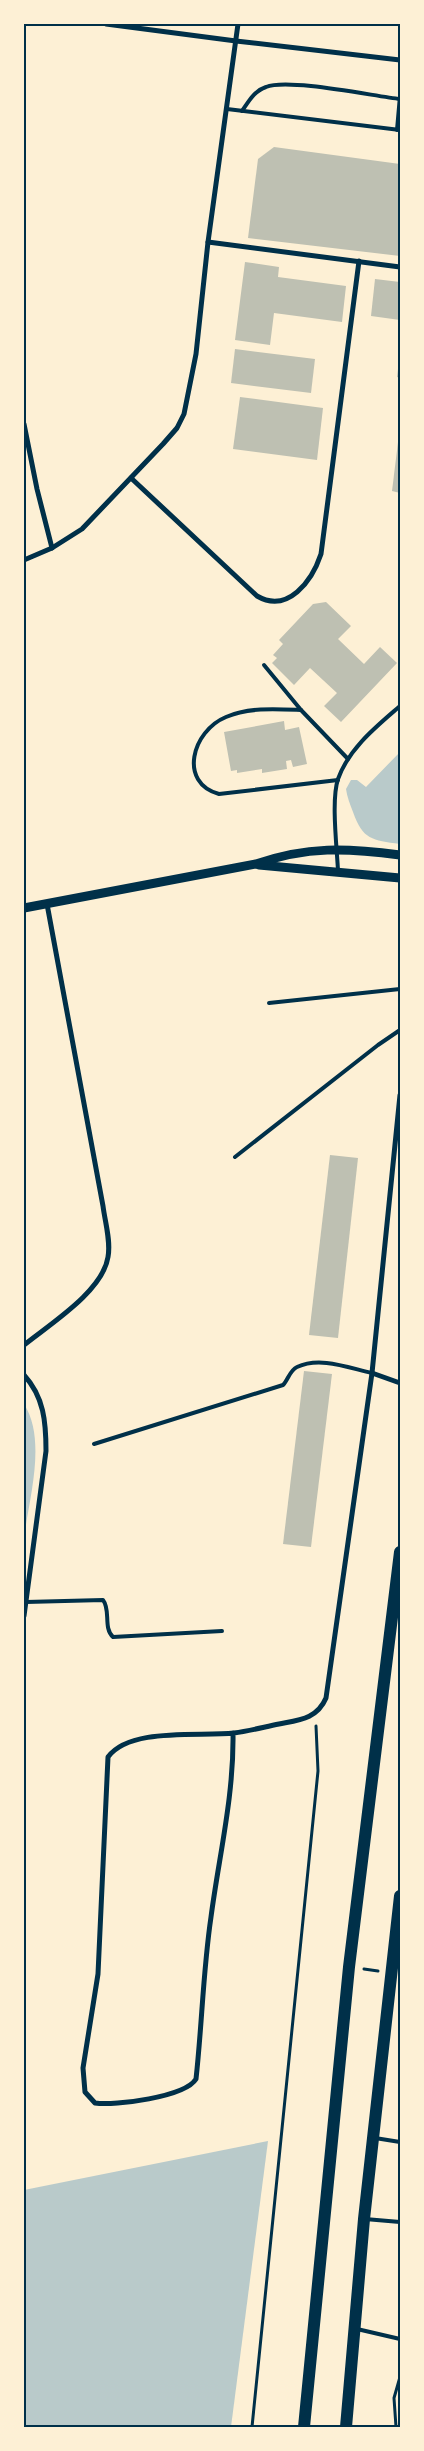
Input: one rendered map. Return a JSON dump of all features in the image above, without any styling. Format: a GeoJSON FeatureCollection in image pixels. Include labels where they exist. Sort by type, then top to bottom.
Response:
{"type":"FeatureCollection","features":[{"type":"Feature","properties":{"kind":"main road"},"geometry":{"type":"LineString","coordinates":[[304,2427],[349,1967],[400,1552]]}},
{"type":"Feature","properties":{"kind":"main road"},"geometry":{"type":"LineString","coordinates":[[346,2427],[372,2138],[400,1896]]}},
{"type":"Feature","properties":{"kind":"street"},"geometry":{"type":"LineString","coordinates":[[106,24],[236,42],[400,60]]}},
{"type":"Feature","properties":{"kind":"street"},"geometry":{"type":"LineString","coordinates":[[24,560],[52,548],[82,529],[172,434],[184,414],[196,354],[208,242],[238,24]]}},
{"type":"Feature","properties":{"kind":"street"},"geometry":{"type":"LineString","coordinates":[[208,242],[400,267]]}},
{"type":"Feature","properties":{"kind":"street"},"geometry":{"type":"LineString","coordinates":[[131,478],[257,596],[267,601],[278,602],[293,594],[304,584],[311,577],[321,554],[359,261]]}},
{"type":"Feature","properties":{"kind":"street"},"geometry":{"type":"LineString","coordinates":[[24,424],[37,489],[52,548]]}},
{"type":"Feature","properties":{"kind":"street"},"geometry":{"type":"LineString","coordinates":[[24,908],[256,864],[292,853],[337,849],[365,850],[400,855]]}},
{"type":"Feature","properties":{"kind":"street"},"geometry":{"type":"LineString","coordinates":[[256,864],[400,878]]}},
{"type":"Feature","properties":{"kind":"street"},"geometry":{"type":"LineString","coordinates":[[24,1345],[91,1289],[102,1277],[109,1256],[101,1197],[47,904]]}},
{"type":"Feature","properties":{"kind":"street"},"geometry":{"type":"LineString","coordinates":[[233,1733],[234,1763],[229,1812],[210,1919],[196,2079],[190,2086],[180,2091],[121,2104],[96,2103],[85,2092],[83,2068],[98,1974],[108,1757],[121,1745],[136,1740],[233,1733],[302,1719],[315,1714],[326,1698],[372,1373],[400,1095]]}},
{"type":"Feature","properties":{"kind":"street"},"geometry":{"type":"LineString","coordinates":[[372,1373],[400,1383]]}},
{"type":"Feature","properties":{"kind":"street"},"geometry":{"type":"LineString","coordinates":[[24,1375],[31,1383],[42,1404],[46,1425],[46,1451],[24,1616]]}},
{"type":"Feature","properties":{"kind":"lane"},"geometry":{"type":"LineString","coordinates":[[227,109],[242,111],[399,130],[400,98],[282,84],[271,85],[257,91],[242,111]]}},
{"type":"Feature","properties":{"kind":"lane"},"geometry":{"type":"LineString","coordinates":[[264,665],[301,710],[348,758]]}},
{"type":"Feature","properties":{"kind":"lane"},"geometry":{"type":"LineString","coordinates":[[338,871],[338,780],[348,758],[368,734],[400,706]]}},
{"type":"Feature","properties":{"kind":"lane"},"geometry":{"type":"LineString","coordinates":[[301,710],[274,709],[240,712],[214,723],[202,734],[196,745],[194,762],[201,784],[208,791],[219,794],[338,780]]}},
{"type":"Feature","properties":{"kind":"lane"},"geometry":{"type":"LineString","coordinates":[[269,1003],[400,990]]}},
{"type":"Feature","properties":{"kind":"lane"},"geometry":{"type":"LineString","coordinates":[[235,1156],[400,1030]]}},
{"type":"Feature","properties":{"kind":"lane"},"geometry":{"type":"LineString","coordinates":[[94,1444],[283,1386],[292,1371],[298,1367],[322,1362],[372,1373]]}},
{"type":"Feature","properties":{"kind":"lane"},"geometry":{"type":"LineString","coordinates":[[26,1602],[103,1600],[106,1606],[108,1631],[113,1637],[222,1631]]}},
{"type":"Feature","properties":{"kind":"lane"},"geometry":{"type":"LineString","coordinates":[[372,2138],[400,2142]]}},
{"type":"Feature","properties":{"kind":"lane"},"geometry":{"type":"LineString","coordinates":[[364,2219],[400,2222]]}},
{"type":"Feature","properties":{"kind":"lane"},"geometry":{"type":"LineString","coordinates":[[355,2329],[400,2339]]}},
{"type":"Feature","properties":{"kind":"path"},"geometry":{"type":"LineString","coordinates":[[252,2427],[318,1771],[315,1714]]}},
{"type":"Feature","properties":{"kind":"path"},"geometry":{"type":"LineString","coordinates":[[349,1967],[391,1973]]}},
{"type":"Feature","properties":{"kind":"path"},"geometry":{"type":"LineString","coordinates":[[396,2427],[394,2398],[400,2377]]}},
{"type":"Feature","properties":{"kind":"shaded area"},"geometry":{"type":"Polygon","coordinates":[[[400,752],[400,844],[375,840],[365,833],[357,821],[346,789],[351,780],[357,780],[366,787],[400,752]]]}},
{"type":"Feature","properties":{"kind":"shaded area"},"geometry":{"type":"Polygon","coordinates":[[[24,1404],[31,1418],[35,1452],[32,1488],[24,1538],[24,1404]]]}},
{"type":"Feature","properties":{"kind":"shaded area"},"geometry":{"type":"Polygon","coordinates":[[[268,2141],[231,2427],[24,2427],[24,2190],[268,2141]]]}},
{"type":"Feature","properties":{"kind":"building"},"geometry":{"type":"Polygon","coordinates":[[[274,147],[400,164],[400,256],[248,238],[258,159],[274,147]]]}},
{"type":"Feature","properties":{"kind":"building"},"geometry":{"type":"Polygon","coordinates":[[[245,262],[279,267],[278,277],[346,286],[342,322],[274,313],[270,345],[235,340],[245,262]]]}},
{"type":"Feature","properties":{"kind":"building"},"geometry":{"type":"Polygon","coordinates":[[[375,279],[400,282],[400,320],[371,316],[375,279]]]}},
{"type":"Feature","properties":{"kind":"building"},"geometry":{"type":"Polygon","coordinates":[[[235,349],[315,359],[311,393],[231,383],[235,349]]]}},
{"type":"Feature","properties":{"kind":"building"},"geometry":{"type":"Polygon","coordinates":[[[400,361],[400,378],[397,377],[400,361]]]}},
{"type":"Feature","properties":{"kind":"building"},"geometry":{"type":"Polygon","coordinates":[[[240,397],[323,408],[317,460],[233,449],[240,397]]]}},
{"type":"Feature","properties":{"kind":"building"},"geometry":{"type":"Polygon","coordinates":[[[400,434],[400,493],[392,491],[400,434]]]}},
{"type":"Feature","properties":{"kind":"building"},"geometry":{"type":"Polygon","coordinates":[[[326,602],[351,626],[338,639],[364,664],[380,647],[397,663],[341,722],[324,706],[337,693],[310,668],[294,685],[272,663],[277,658],[273,655],[283,644],[279,640],[313,604],[326,602]]]}},
{"type":"Feature","properties":{"kind":"building"},"geometry":{"type":"Polygon","coordinates":[[[284,721],[285,730],[299,727],[307,764],[293,767],[291,760],[286,761],[287,769],[262,773],[262,769],[237,773],[237,770],[231,771],[224,732],[284,721]]]}},
{"type":"Feature","properties":{"kind":"building"},"geometry":{"type":"Polygon","coordinates":[[[330,1155],[358,1158],[338,1338],[309,1335],[330,1155]]]}},
{"type":"Feature","properties":{"kind":"building"},"geometry":{"type":"Polygon","coordinates":[[[304,1371],[332,1374],[311,1547],[283,1544],[304,1371]]]}}]}
